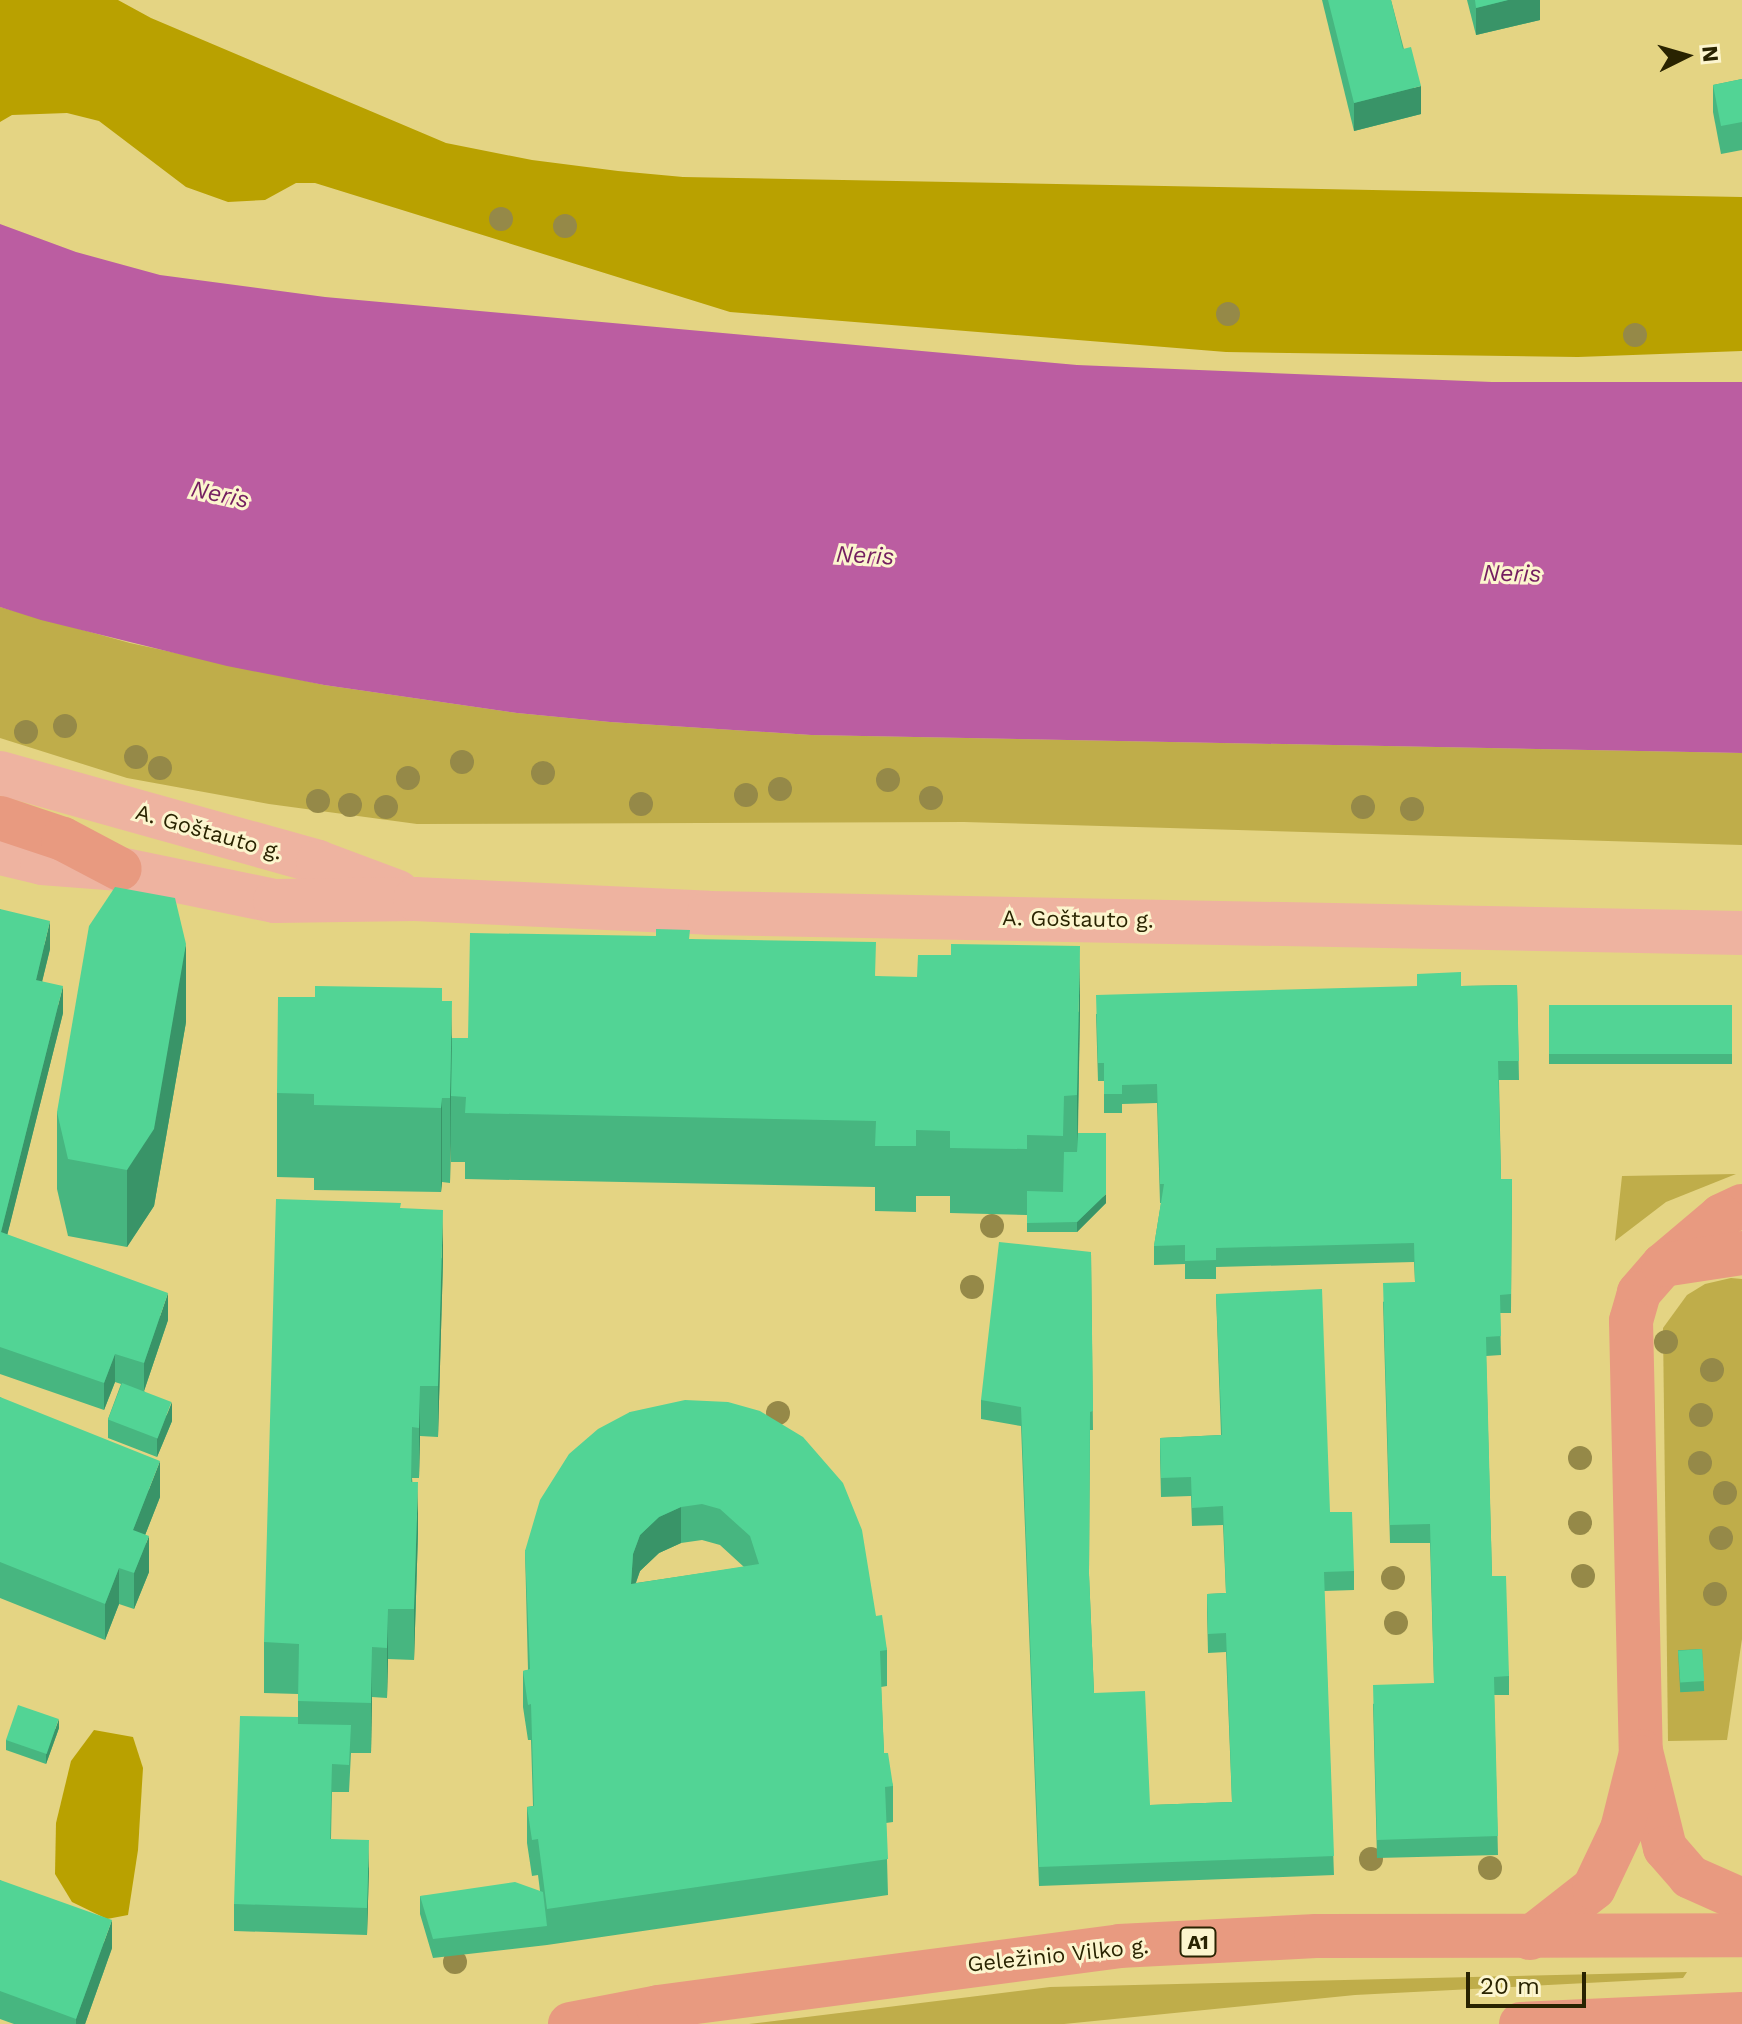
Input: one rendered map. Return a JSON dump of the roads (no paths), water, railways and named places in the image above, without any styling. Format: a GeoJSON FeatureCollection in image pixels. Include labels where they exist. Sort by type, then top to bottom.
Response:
{"type":"FeatureCollection","features":[{"type":"Feature","properties":{"kind":"highway"},"geometry":{"type":"LineString","coordinates":[[0,818],[63,839],[120,869]]}},
{"type":"Feature","properties":{"kind":"highway"},"geometry":{"type":"LineString","coordinates":[[1742,1206],[1721,1216],[1663,1265],[1639,1293],[1631,1321],[1641,1751],[1665,1848],[1690,1877],[1742,1900]]}},
{"type":"Feature","properties":{"kind":"highway"},"geometry":{"type":"LineString","coordinates":[[1663,1265],[1742,1253]]}},
{"type":"Feature","properties":{"kind":"highway"},"geometry":{"type":"LineString","coordinates":[[1530,1938],[1594,1888],[1622,1829],[1641,1751]]}},
{"type":"Feature","properties":{"kind":"highway","name":"Geležinio Vilko g."},"geometry":{"type":"LineString","coordinates":[[570,2024],[658,2007],[1119,1946],[1316,1936],[1530,1938],[1742,1935]]}},
{"type":"Feature","properties":{"kind":"highway"},"geometry":{"type":"LineString","coordinates":[[1521,2024],[1742,2014]]}},
{"type":"Feature","properties":{"kind":"main road","name":"A. Goštauto g."},"geometry":{"type":"LineString","coordinates":[[0,773],[318,862],[415,899]]}},
{"type":"Feature","properties":{"kind":"main road","name":"A. Goštauto g."},"geometry":{"type":"LineString","coordinates":[[0,853],[42,863],[120,869],[275,901],[415,899],[709,913],[1742,933]]}},
{"type":"Feature","properties":{"kind":"water","name":"Neris"},"geometry":{"type":"Polygon","coordinates":[[[0,224],[76,252],[160,275],[325,297],[1077,365],[1492,382],[1742,382],[1742,753],[811,735],[610,722],[517,713],[324,685],[227,666],[41,620],[0,607],[0,224]]]}}]}
